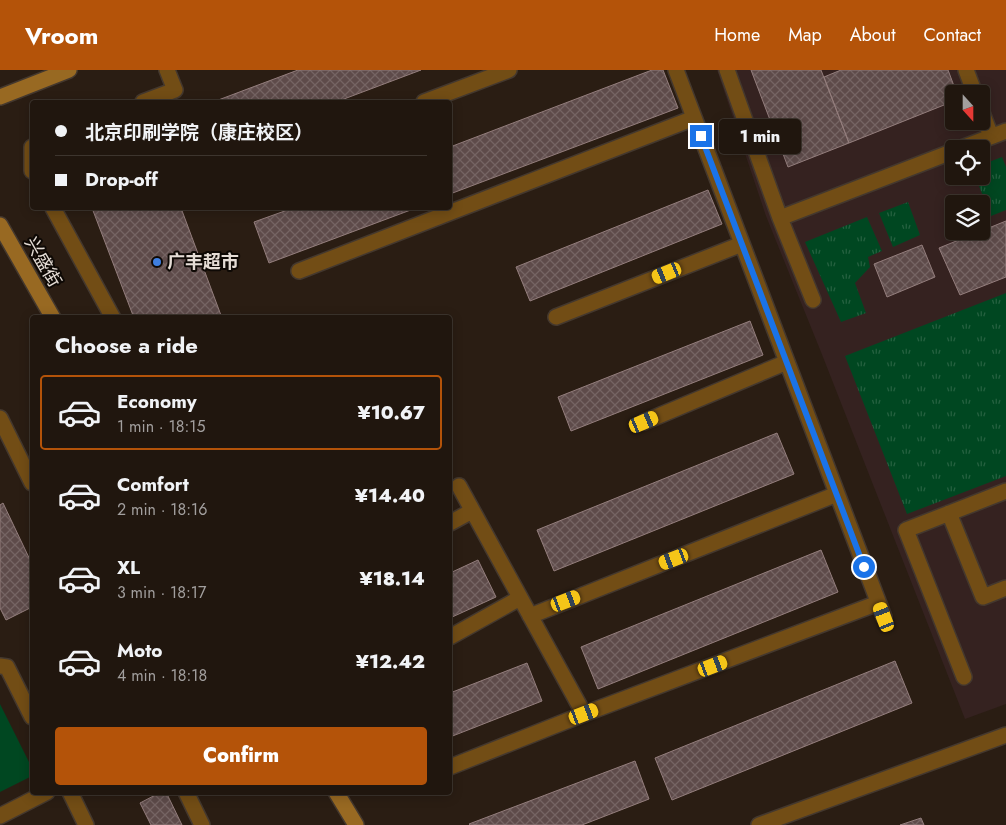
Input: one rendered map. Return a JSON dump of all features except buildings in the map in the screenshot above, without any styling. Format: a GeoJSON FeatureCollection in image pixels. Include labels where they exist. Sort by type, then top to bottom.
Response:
{"type":"FeatureCollection","features":[{"type":"Feature","properties":{"kind":"street"},"geometry":{"type":"LineString","coordinates":[[0,97],[70,70]]}},
{"type":"Feature","properties":{"kind":"street"},"geometry":{"type":"LineString","coordinates":[[148,100],[175,90],[167,70]]}},
{"type":"Feature","properties":{"kind":"street"},"geometry":{"type":"LineString","coordinates":[[429,100],[509,70]]}},
{"type":"Feature","properties":{"kind":"street"},"geometry":{"type":"LineString","coordinates":[[452,766],[584,714],[881,610],[676,70]]}},
{"type":"Feature","properties":{"kind":"street"},"geometry":{"type":"LineString","coordinates":[[727,70],[780,218],[813,300]]}},
{"type":"Feature","properties":{"kind":"street"},"geometry":{"type":"LineString","coordinates":[[966,70],[972,85]]}},
{"type":"Feature","properties":{"kind":"street"},"geometry":{"type":"LineString","coordinates":[[299,271],[694,118]]}},
{"type":"Feature","properties":{"kind":"street"},"geometry":{"type":"LineString","coordinates":[[989,130],[992,136]]}},
{"type":"Feature","properties":{"kind":"street"},"geometry":{"type":"LineString","coordinates":[[982,140],[1006,131]]}},
{"type":"Feature","properties":{"kind":"street"},"geometry":{"type":"LineString","coordinates":[[780,218],[945,154]]}},
{"type":"Feature","properties":{"kind":"street"},"geometry":{"type":"LineString","coordinates":[[54,210],[110,315]]}},
{"type":"Feature","properties":{"kind":"street","name":"兴盛街"},"geometry":{"type":"LineString","coordinates":[[0,225],[51,315]]}},
{"type":"Feature","properties":{"kind":"street"},"geometry":{"type":"LineString","coordinates":[[556,317],[742,244]]}},
{"type":"Feature","properties":{"kind":"street"},"geometry":{"type":"LineString","coordinates":[[644,422],[787,362]]}},
{"type":"Feature","properties":{"kind":"street"},"geometry":{"type":"LineString","coordinates":[[0,418],[30,479]]}},
{"type":"Feature","properties":{"kind":"street"},"geometry":{"type":"LineString","coordinates":[[459,486],[584,714]]}},
{"type":"Feature","properties":{"kind":"street"},"geometry":{"type":"LineString","coordinates":[[964,677],[906,530],[1006,491]]}},
{"type":"Feature","properties":{"kind":"street"},"geometry":{"type":"LineString","coordinates":[[530,616],[837,494]]}},
{"type":"Feature","properties":{"kind":"street"},"geometry":{"type":"LineString","coordinates":[[452,522],[472,511]]}},
{"type":"Feature","properties":{"kind":"street"},"geometry":{"type":"LineString","coordinates":[[949,513],[982,597],[1006,588]]}},
{"type":"Feature","properties":{"kind":"street"},"geometry":{"type":"LineString","coordinates":[[452,636],[520,598]]}},
{"type":"Feature","properties":{"kind":"street"},"geometry":{"type":"LineString","coordinates":[[0,652],[4,666],[30,713]]}},
{"type":"Feature","properties":{"kind":"street"},"geometry":{"type":"LineString","coordinates":[[759,825],[1006,735]]}},
{"type":"Feature","properties":{"kind":"street"},"geometry":{"type":"LineString","coordinates":[[0,816],[41,795]]}},
{"type":"Feature","properties":{"kind":"street"},"geometry":{"type":"LineString","coordinates":[[71,795],[86,825]]}},
{"type":"Feature","properties":{"kind":"street"},"geometry":{"type":"LineString","coordinates":[[187,795],[202,825]]}},
{"type":"Feature","properties":{"kind":"street"},"geometry":{"type":"LineString","coordinates":[[338,795],[356,825]]}},
{"type":"Feature","properties":{"kind":"shaded area"},"geometry":{"type":"Polygon","coordinates":[[[717,70],[1006,70],[1006,704],[965,719],[766,216],[717,70]]]}},
{"type":"Feature","properties":{"kind":"green space"},"geometry":{"type":"Polygon","coordinates":[[[1002,157],[1006,167],[1006,210],[991,216],[990,195],[983,195],[979,185],[990,185],[990,162],[1002,157]]]}},
{"type":"Feature","properties":{"kind":"green space"},"geometry":{"type":"Polygon","coordinates":[[[908,202],[920,235],[893,247],[879,213],[908,202]]]}},
{"type":"Feature","properties":{"kind":"green space"},"geometry":{"type":"Polygon","coordinates":[[[867,217],[882,251],[868,257],[870,267],[855,283],[866,313],[841,322],[805,242],[867,217]]]}},
{"type":"Feature","properties":{"kind":"green space"},"geometry":{"type":"Polygon","coordinates":[[[1006,293],[1006,476],[907,514],[845,356],[1006,293]]]}},
{"type":"Feature","properties":{"kind":"green space"},"geometry":{"type":"Polygon","coordinates":[[[0,704],[30,764],[30,777],[0,792],[0,704]]]}},
{"type":"Feature","properties":{"kind":"place","name":"广丰超市"},"geometry":{"type":"Point","coordinates":[157,262]}},
{"type":"Feature","properties":{"kind":"route"},"geometry":{"type":"LineString","coordinates":[[701,136],[864,567]]}}]}
